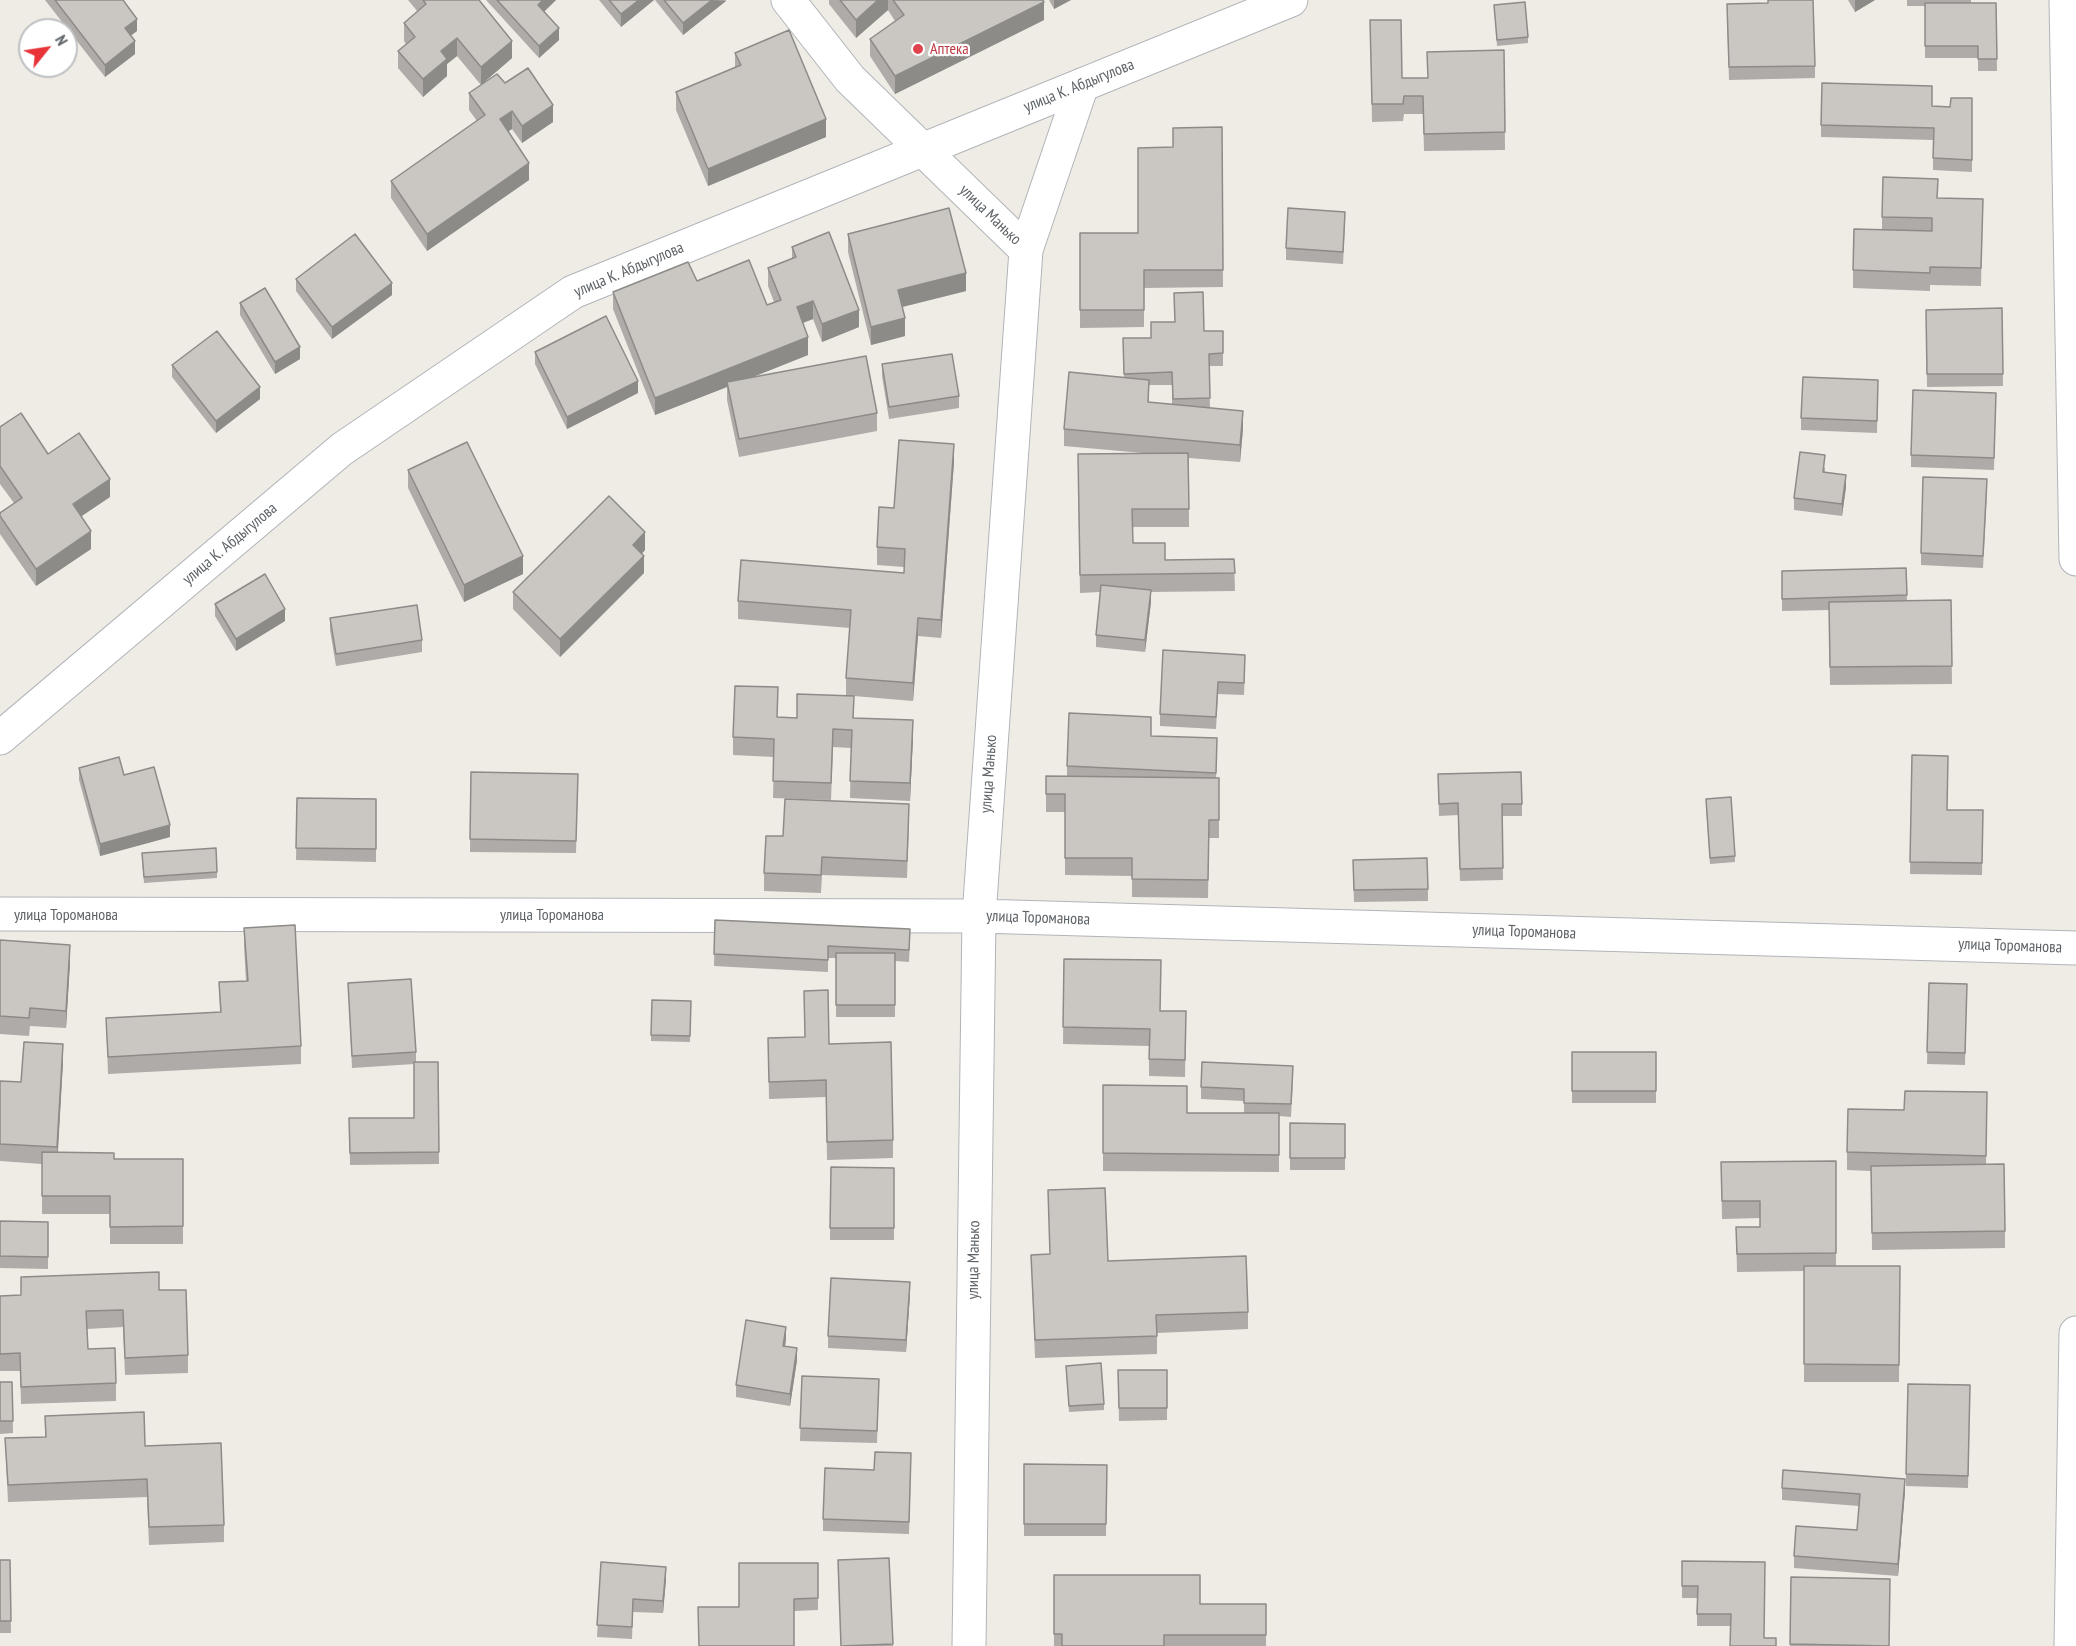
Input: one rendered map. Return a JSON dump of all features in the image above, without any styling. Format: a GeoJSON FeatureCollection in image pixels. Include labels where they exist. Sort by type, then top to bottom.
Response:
{"type":"FeatureCollection","features":[{"type":"Feature","properties":{"kind":"street","name":"улица К. Абдыгулова"},"geometry":{"type":"LineString","coordinates":[[0,738],[342,449],[573,292],[1292,0]]}},
{"type":"Feature","properties":{"kind":"street"},"geometry":{"type":"LineString","coordinates":[[2066,0],[2076,559]]}},
{"type":"Feature","properties":{"kind":"street","name":"улица Манько"},"geometry":{"type":"LineString","coordinates":[[794,2],[850,79],[1026,250],[979,916],[969,1646]]}},
{"type":"Feature","properties":{"kind":"street"},"geometry":{"type":"LineString","coordinates":[[1026,250],[1082,85]]}},
{"type":"Feature","properties":{"kind":"street","name":"улица Тороманова"},"geometry":{"type":"LineString","coordinates":[[0,915],[979,916],[2076,948]]}},
{"type":"Feature","properties":{"kind":"street"},"geometry":{"type":"LineString","coordinates":[[2071,1646],[2076,1333]]}},
{"type":"Feature","properties":{"kind":"building"},"geometry":{"type":"Polygon","coordinates":[[[55,0],[123,0],[137,19],[125,28],[135,41],[105,65],[78,30],[78,18],[69,18],[55,0]]]}},
{"type":"Feature","properties":{"kind":"building"},"geometry":{"type":"Polygon","coordinates":[[[423,0],[479,0],[512,41],[481,67],[457,38],[441,51],[447,59],[423,79],[398,51],[415,37],[404,23],[426,4],[423,0]]]}},
{"type":"Feature","properties":{"kind":"building"},"geometry":{"type":"Polygon","coordinates":[[[497,0],[543,0],[538,5],[559,28],[539,46],[497,0]]]}},
{"type":"Feature","properties":{"kind":"building"},"geometry":{"type":"Polygon","coordinates":[[[609,0],[639,0],[621,14],[609,0]]]}},
{"type":"Feature","properties":{"kind":"building"},"geometry":{"type":"Polygon","coordinates":[[[664,0],[712,0],[683,23],[664,0]]]}},
{"type":"Feature","properties":{"kind":"building"},"geometry":{"type":"Polygon","coordinates":[[[840,0],[878,0],[856,20],[840,0]]]}},
{"type":"Feature","properties":{"kind":"building"},"geometry":{"type":"Polygon","coordinates":[[[893,0],[1043,0],[1044,2],[895,76],[870,39],[904,15],[893,0]]]}},
{"type":"Feature","properties":{"kind":"building"},"geometry":{"type":"Polygon","coordinates":[[[1768,0],[1813,0],[1815,66],[1729,67],[1727,4],[1768,3],[1768,0]]]}},
{"type":"Feature","properties":{"kind":"building"},"geometry":{"type":"Polygon","coordinates":[[[1525,2],[1528,37],[1497,40],[1494,5],[1525,2]]]}},
{"type":"Feature","properties":{"kind":"building"},"geometry":{"type":"Polygon","coordinates":[[[1925,3],[1996,3],[1997,59],[1978,59],[1978,46],[1925,46],[1925,3]]]}},
{"type":"Feature","properties":{"kind":"building"},"geometry":{"type":"Polygon","coordinates":[[[1370,20],[1401,20],[1402,78],[1428,78],[1427,52],[1504,50],[1505,132],[1424,134],[1423,96],[1404,96],[1403,104],[1372,104],[1370,20]]]}},
{"type":"Feature","properties":{"kind":"building"},"geometry":{"type":"Polygon","coordinates":[[[789,30],[826,119],[708,169],[676,92],[741,65],[735,53],[789,30]]]}},
{"type":"Feature","properties":{"kind":"building"},"geometry":{"type":"Polygon","coordinates":[[[528,68],[553,105],[522,126],[512,111],[500,119],[529,163],[427,234],[391,181],[485,115],[469,93],[497,74],[505,83],[528,68]]]}},
{"type":"Feature","properties":{"kind":"building"},"geometry":{"type":"Polygon","coordinates":[[[1822,83],[1932,86],[1932,106],[1950,107],[1951,98],[1972,98],[1972,160],[1933,158],[1934,128],[1821,125],[1822,83]]]}},
{"type":"Feature","properties":{"kind":"building"},"geometry":{"type":"Polygon","coordinates":[[[1222,127],[1223,270],[1144,270],[1144,310],[1080,310],[1080,233],[1138,233],[1138,148],[1173,147],[1173,128],[1222,127]]]}},
{"type":"Feature","properties":{"kind":"building"},"geometry":{"type":"Polygon","coordinates":[[[1883,177],[1938,179],[1937,198],[1983,199],[1981,268],[1930,267],[1930,273],[1853,270],[1854,229],[1932,231],[1932,218],[1882,217],[1883,177]]]}},
{"type":"Feature","properties":{"kind":"building"},"geometry":{"type":"Polygon","coordinates":[[[949,208],[966,273],[898,290],[905,318],[871,327],[848,234],[949,208]]]}},
{"type":"Feature","properties":{"kind":"building"},"geometry":{"type":"Polygon","coordinates":[[[1288,208],[1345,212],[1343,252],[1286,248],[1288,208]]]}},
{"type":"Feature","properties":{"kind":"building"},"geometry":{"type":"Polygon","coordinates":[[[829,232],[859,310],[822,324],[813,301],[797,307],[808,337],[655,398],[613,292],[688,262],[697,281],[749,260],[767,305],[781,300],[768,268],[796,257],[792,247],[829,232]]]}},
{"type":"Feature","properties":{"kind":"building"},"geometry":{"type":"Polygon","coordinates":[[[355,234],[392,283],[332,327],[296,279],[355,234]]]}},
{"type":"Feature","properties":{"kind":"building"},"geometry":{"type":"Polygon","coordinates":[[[265,288],[300,347],[275,362],[240,303],[265,288]]]}},
{"type":"Feature","properties":{"kind":"building"},"geometry":{"type":"Polygon","coordinates":[[[1203,292],[1204,331],[1223,331],[1223,353],[1209,354],[1210,398],[1173,399],[1172,372],[1124,374],[1123,338],[1151,338],[1151,322],[1175,322],[1174,293],[1203,292]]]}},
{"type":"Feature","properties":{"kind":"building"},"geometry":{"type":"Polygon","coordinates":[[[2002,308],[2003,374],[1927,374],[1926,310],[2002,308]]]}},
{"type":"Feature","properties":{"kind":"building"},"geometry":{"type":"Polygon","coordinates":[[[606,316],[638,381],[567,417],[535,352],[606,316]]]}},
{"type":"Feature","properties":{"kind":"building"},"geometry":{"type":"Polygon","coordinates":[[[217,331],[260,387],[216,421],[172,365],[217,331]]]}},
{"type":"Feature","properties":{"kind":"building"},"geometry":{"type":"Polygon","coordinates":[[[952,354],[959,396],[889,407],[882,364],[952,354]]]}},
{"type":"Feature","properties":{"kind":"building"},"geometry":{"type":"Polygon","coordinates":[[[866,356],[877,413],[739,439],[727,382],[866,356]]]}},
{"type":"Feature","properties":{"kind":"building"},"geometry":{"type":"Polygon","coordinates":[[[1069,372],[1149,380],[1148,402],[1243,411],[1240,445],[1064,429],[1069,372]]]}},
{"type":"Feature","properties":{"kind":"building"},"geometry":{"type":"Polygon","coordinates":[[[1803,377],[1878,380],[1877,421],[1801,418],[1803,377]]]}},
{"type":"Feature","properties":{"kind":"building"},"geometry":{"type":"Polygon","coordinates":[[[1913,390],[1996,393],[1994,458],[1911,455],[1913,390]]]}},
{"type":"Feature","properties":{"kind":"building"},"geometry":{"type":"Polygon","coordinates":[[[21,413],[48,454],[79,433],[110,479],[73,504],[91,531],[36,569],[0,516],[0,513],[22,498],[0,466],[0,427],[21,413]]]}},
{"type":"Feature","properties":{"kind":"building"},"geometry":{"type":"Polygon","coordinates":[[[899,440],[954,444],[941,620],[918,618],[913,683],[846,678],[851,610],[738,601],[741,560],[904,573],[905,549],[877,547],[879,507],[894,508],[899,440]]]}},
{"type":"Feature","properties":{"kind":"building"},"geometry":{"type":"Polygon","coordinates":[[[467,442],[523,556],[464,585],[408,470],[467,442]]]}},
{"type":"Feature","properties":{"kind":"building"},"geometry":{"type":"Polygon","coordinates":[[[1800,452],[1825,455],[1823,472],[1846,475],[1842,504],[1794,498],[1800,452]]]}},
{"type":"Feature","properties":{"kind":"building"},"geometry":{"type":"Polygon","coordinates":[[[1188,453],[1189,509],[1132,509],[1133,543],[1165,543],[1165,560],[1234,559],[1235,573],[1080,575],[1078,454],[1188,453]]]}},
{"type":"Feature","properties":{"kind":"building"},"geometry":{"type":"Polygon","coordinates":[[[1923,477],[1987,479],[1983,556],[1921,553],[1923,477]]]}},
{"type":"Feature","properties":{"kind":"building"},"geometry":{"type":"Polygon","coordinates":[[[609,496],[645,532],[633,545],[644,556],[560,639],[513,592],[609,496]]]}},
{"type":"Feature","properties":{"kind":"building"},"geometry":{"type":"Polygon","coordinates":[[[1906,568],[1907,595],[1782,599],[1782,571],[1906,568]]]}},
{"type":"Feature","properties":{"kind":"building"},"geometry":{"type":"Polygon","coordinates":[[[265,574],[285,609],[236,639],[215,604],[265,574]]]}},
{"type":"Feature","properties":{"kind":"building"},"geometry":{"type":"Polygon","coordinates":[[[1101,585],[1151,590],[1145,640],[1096,635],[1101,585]]]}},
{"type":"Feature","properties":{"kind":"building"},"geometry":{"type":"Polygon","coordinates":[[[1951,600],[1952,666],[1830,667],[1829,602],[1951,600]]]}},
{"type":"Feature","properties":{"kind":"building"},"geometry":{"type":"Polygon","coordinates":[[[417,605],[422,640],[336,654],[330,618],[417,605]]]}},
{"type":"Feature","properties":{"kind":"building"},"geometry":{"type":"Polygon","coordinates":[[[1163,650],[1245,655],[1244,683],[1218,682],[1216,717],[1160,714],[1163,650]]]}},
{"type":"Feature","properties":{"kind":"building"},"geometry":{"type":"Polygon","coordinates":[[[735,686],[778,687],[777,717],[797,718],[797,694],[854,696],[853,718],[913,720],[910,783],[850,781],[852,730],[833,729],[831,783],[773,781],[774,739],[733,737],[735,686]]]}},
{"type":"Feature","properties":{"kind":"building"},"geometry":{"type":"Polygon","coordinates":[[[1069,713],[1151,717],[1151,736],[1217,738],[1216,773],[1067,766],[1069,713]]]}},
{"type":"Feature","properties":{"kind":"building"},"geometry":{"type":"Polygon","coordinates":[[[1912,755],[1948,756],[1947,810],[1983,810],[1982,863],[1910,862],[1912,755]]]}},
{"type":"Feature","properties":{"kind":"building"},"geometry":{"type":"Polygon","coordinates":[[[119,757],[124,775],[154,767],[170,825],[100,844],[79,768],[119,757]]]}},
{"type":"Feature","properties":{"kind":"building"},"geometry":{"type":"Polygon","coordinates":[[[471,772],[578,774],[576,841],[470,839],[471,772]]]}},
{"type":"Feature","properties":{"kind":"building"},"geometry":{"type":"Polygon","coordinates":[[[1521,772],[1522,804],[1502,804],[1503,868],[1460,869],[1458,803],[1439,804],[1438,774],[1521,772]]]}},
{"type":"Feature","properties":{"kind":"building"},"geometry":{"type":"Polygon","coordinates":[[[1046,776],[1219,778],[1219,820],[1209,820],[1208,880],[1132,879],[1132,858],[1065,858],[1065,794],[1046,794],[1046,776]]]}},
{"type":"Feature","properties":{"kind":"building"},"geometry":{"type":"Polygon","coordinates":[[[1731,797],[1735,856],[1710,858],[1706,799],[1731,797]]]}},
{"type":"Feature","properties":{"kind":"building"},"geometry":{"type":"Polygon","coordinates":[[[297,798],[376,799],[376,849],[296,848],[297,798]]]}},
{"type":"Feature","properties":{"kind":"building"},"geometry":{"type":"Polygon","coordinates":[[[785,799],[909,804],[907,861],[822,857],[821,875],[764,873],[766,836],[783,836],[785,799]]]}},
{"type":"Feature","properties":{"kind":"building"},"geometry":{"type":"Polygon","coordinates":[[[216,848],[217,872],[144,877],[142,853],[216,848]]]}},
{"type":"Feature","properties":{"kind":"building"},"geometry":{"type":"Polygon","coordinates":[[[1427,858],[1428,889],[1354,890],[1353,860],[1427,858]]]}},
{"type":"Feature","properties":{"kind":"building"},"geometry":{"type":"Polygon","coordinates":[[[715,920],[910,929],[909,950],[828,946],[828,960],[714,954],[715,920]]]}},
{"type":"Feature","properties":{"kind":"building"},"geometry":{"type":"Polygon","coordinates":[[[295,925],[301,1046],[108,1057],[106,1018],[221,1012],[219,982],[248,981],[244,928],[295,925]]]}},
{"type":"Feature","properties":{"kind":"building"},"geometry":{"type":"Polygon","coordinates":[[[0,940],[70,945],[66,1011],[30,1008],[29,1018],[0,1016],[0,940]]]}},
{"type":"Feature","properties":{"kind":"building"},"geometry":{"type":"Polygon","coordinates":[[[836,953],[895,953],[895,1005],[836,1005],[836,953]]]}},
{"type":"Feature","properties":{"kind":"building"},"geometry":{"type":"Polygon","coordinates":[[[1064,959],[1161,960],[1160,1011],[1186,1011],[1185,1060],[1149,1059],[1150,1029],[1063,1027],[1064,959]]]}},
{"type":"Feature","properties":{"kind":"building"},"geometry":{"type":"Polygon","coordinates":[[[411,979],[416,1052],[352,1056],[348,983],[411,979]]]}},
{"type":"Feature","properties":{"kind":"building"},"geometry":{"type":"Polygon","coordinates":[[[1929,983],[1967,984],[1965,1053],[1927,1052],[1929,983]]]}},
{"type":"Feature","properties":{"kind":"building"},"geometry":{"type":"Polygon","coordinates":[[[828,990],[829,1044],[891,1042],[893,1140],[827,1142],[826,1080],[769,1082],[768,1038],[805,1037],[804,991],[828,990]]]}},
{"type":"Feature","properties":{"kind":"building"},"geometry":{"type":"Polygon","coordinates":[[[652,1000],[691,1001],[690,1036],[651,1035],[652,1000]]]}},
{"type":"Feature","properties":{"kind":"building"},"geometry":{"type":"Polygon","coordinates":[[[24,1042],[63,1044],[57,1147],[0,1144],[0,1081],[21,1082],[24,1042]]]}},
{"type":"Feature","properties":{"kind":"building"},"geometry":{"type":"Polygon","coordinates":[[[1572,1052],[1656,1052],[1656,1091],[1572,1091],[1572,1052]]]}},
{"type":"Feature","properties":{"kind":"building"},"geometry":{"type":"Polygon","coordinates":[[[414,1062],[438,1062],[439,1152],[350,1153],[349,1118],[414,1118],[414,1062]]]}},
{"type":"Feature","properties":{"kind":"building"},"geometry":{"type":"Polygon","coordinates":[[[1202,1062],[1293,1066],[1291,1104],[1244,1103],[1244,1089],[1201,1087],[1202,1062]]]}},
{"type":"Feature","properties":{"kind":"building"},"geometry":{"type":"Polygon","coordinates":[[[1103,1085],[1187,1086],[1187,1113],[1279,1113],[1279,1155],[1103,1153],[1103,1085]]]}},
{"type":"Feature","properties":{"kind":"building"},"geometry":{"type":"Polygon","coordinates":[[[1905,1091],[1987,1092],[1986,1156],[1847,1152],[1848,1109],[1904,1110],[1905,1091]]]}},
{"type":"Feature","properties":{"kind":"building"},"geometry":{"type":"Polygon","coordinates":[[[1290,1123],[1345,1124],[1345,1158],[1290,1158],[1290,1123]]]}},
{"type":"Feature","properties":{"kind":"building"},"geometry":{"type":"Polygon","coordinates":[[[42,1152],[114,1153],[114,1159],[183,1159],[183,1226],[110,1227],[110,1196],[42,1196],[42,1152]]]}},
{"type":"Feature","properties":{"kind":"building"},"geometry":{"type":"Polygon","coordinates":[[[1836,1161],[1836,1253],[1737,1254],[1736,1227],[1760,1227],[1760,1201],[1722,1201],[1721,1162],[1836,1161]]]}},
{"type":"Feature","properties":{"kind":"building"},"geometry":{"type":"Polygon","coordinates":[[[2004,1164],[2005,1231],[1872,1233],[1871,1166],[2004,1164]]]}},
{"type":"Feature","properties":{"kind":"building"},"geometry":{"type":"Polygon","coordinates":[[[831,1167],[894,1168],[894,1228],[830,1228],[831,1167]]]}},
{"type":"Feature","properties":{"kind":"building"},"geometry":{"type":"Polygon","coordinates":[[[1105,1188],[1108,1261],[1246,1256],[1248,1312],[1156,1315],[1157,1336],[1035,1340],[1031,1255],[1050,1254],[1048,1190],[1105,1188]]]}},
{"type":"Feature","properties":{"kind":"building"},"geometry":{"type":"Polygon","coordinates":[[[0,1221],[48,1222],[48,1257],[0,1256],[0,1221]]]}},
{"type":"Feature","properties":{"kind":"building"},"geometry":{"type":"Polygon","coordinates":[[[1804,1266],[1900,1266],[1899,1365],[1804,1364],[1804,1266]]]}},
{"type":"Feature","properties":{"kind":"building"},"geometry":{"type":"Polygon","coordinates":[[[159,1272],[159,1290],[186,1290],[188,1355],[125,1358],[123,1310],[86,1311],[88,1349],[115,1348],[116,1383],[21,1387],[20,1353],[0,1354],[0,1296],[21,1295],[21,1277],[159,1272]]]}},
{"type":"Feature","properties":{"kind":"building"},"geometry":{"type":"Polygon","coordinates":[[[831,1278],[910,1282],[906,1340],[828,1336],[831,1278]]]}},
{"type":"Feature","properties":{"kind":"building"},"geometry":{"type":"Polygon","coordinates":[[[746,1320],[786,1327],[783,1346],[797,1348],[790,1394],[736,1385],[746,1320]]]}},
{"type":"Feature","properties":{"kind":"building"},"geometry":{"type":"Polygon","coordinates":[[[1101,1363],[1104,1404],[1069,1406],[1066,1366],[1101,1363]]]}},
{"type":"Feature","properties":{"kind":"building"},"geometry":{"type":"Polygon","coordinates":[[[1118,1370],[1167,1370],[1167,1408],[1119,1408],[1118,1370]]]}},
{"type":"Feature","properties":{"kind":"building"},"geometry":{"type":"Polygon","coordinates":[[[802,1376],[879,1379],[877,1431],[800,1428],[802,1376]]]}},
{"type":"Feature","properties":{"kind":"building"},"geometry":{"type":"Polygon","coordinates":[[[0,1382],[12,1382],[13,1421],[0,1421],[0,1382]]]}},
{"type":"Feature","properties":{"kind":"building"},"geometry":{"type":"Polygon","coordinates":[[[1908,1384],[1970,1385],[1968,1476],[1906,1474],[1908,1384]]]}},
{"type":"Feature","properties":{"kind":"building"},"geometry":{"type":"Polygon","coordinates":[[[144,1412],[145,1446],[221,1443],[224,1525],[149,1527],[147,1479],[8,1485],[5,1438],[46,1437],[45,1416],[144,1412]]]}},
{"type":"Feature","properties":{"kind":"building"},"geometry":{"type":"Polygon","coordinates":[[[875,1452],[911,1453],[909,1522],[823,1519],[825,1468],[874,1470],[875,1452]]]}},
{"type":"Feature","properties":{"kind":"building"},"geometry":{"type":"Polygon","coordinates":[[[1024,1464],[1107,1465],[1106,1524],[1024,1524],[1024,1464]]]}},
{"type":"Feature","properties":{"kind":"building"},"geometry":{"type":"Polygon","coordinates":[[[1783,1470],[1905,1479],[1898,1564],[1794,1556],[1796,1526],[1857,1530],[1860,1494],[1782,1488],[1783,1470]]]}},
{"type":"Feature","properties":{"kind":"building"},"geometry":{"type":"Polygon","coordinates":[[[889,1558],[893,1644],[841,1646],[838,1560],[889,1558]]]}},
{"type":"Feature","properties":{"kind":"building"},"geometry":{"type":"Polygon","coordinates":[[[0,1560],[10,1560],[11,1621],[0,1621],[0,1560]]]}},
{"type":"Feature","properties":{"kind":"building"},"geometry":{"type":"Polygon","coordinates":[[[1682,1561],[1765,1562],[1764,1638],[1776,1638],[1776,1646],[1730,1646],[1731,1614],[1697,1614],[1698,1586],[1682,1586],[1682,1561]]]}},
{"type":"Feature","properties":{"kind":"building"},"geometry":{"type":"Polygon","coordinates":[[[601,1562],[666,1567],[663,1601],[633,1599],[632,1627],[597,1625],[601,1562]]]}},
{"type":"Feature","properties":{"kind":"building"},"geometry":{"type":"Polygon","coordinates":[[[739,1563],[818,1563],[818,1598],[794,1599],[794,1646],[699,1646],[698,1607],[739,1607],[739,1563]]]}},
{"type":"Feature","properties":{"kind":"building"},"geometry":{"type":"Polygon","coordinates":[[[1054,1575],[1200,1575],[1200,1604],[1266,1604],[1266,1635],[1164,1635],[1164,1646],[1062,1646],[1062,1634],[1054,1634],[1054,1575]]]}},
{"type":"Feature","properties":{"kind":"building"},"geometry":{"type":"Polygon","coordinates":[[[1791,1577],[1890,1579],[1889,1646],[1790,1644],[1791,1577]]]}},
{"type":"Feature","properties":{"kind":"place","name":"Аптека"},"geometry":{"type":"Point","coordinates":[918,49]}}]}
